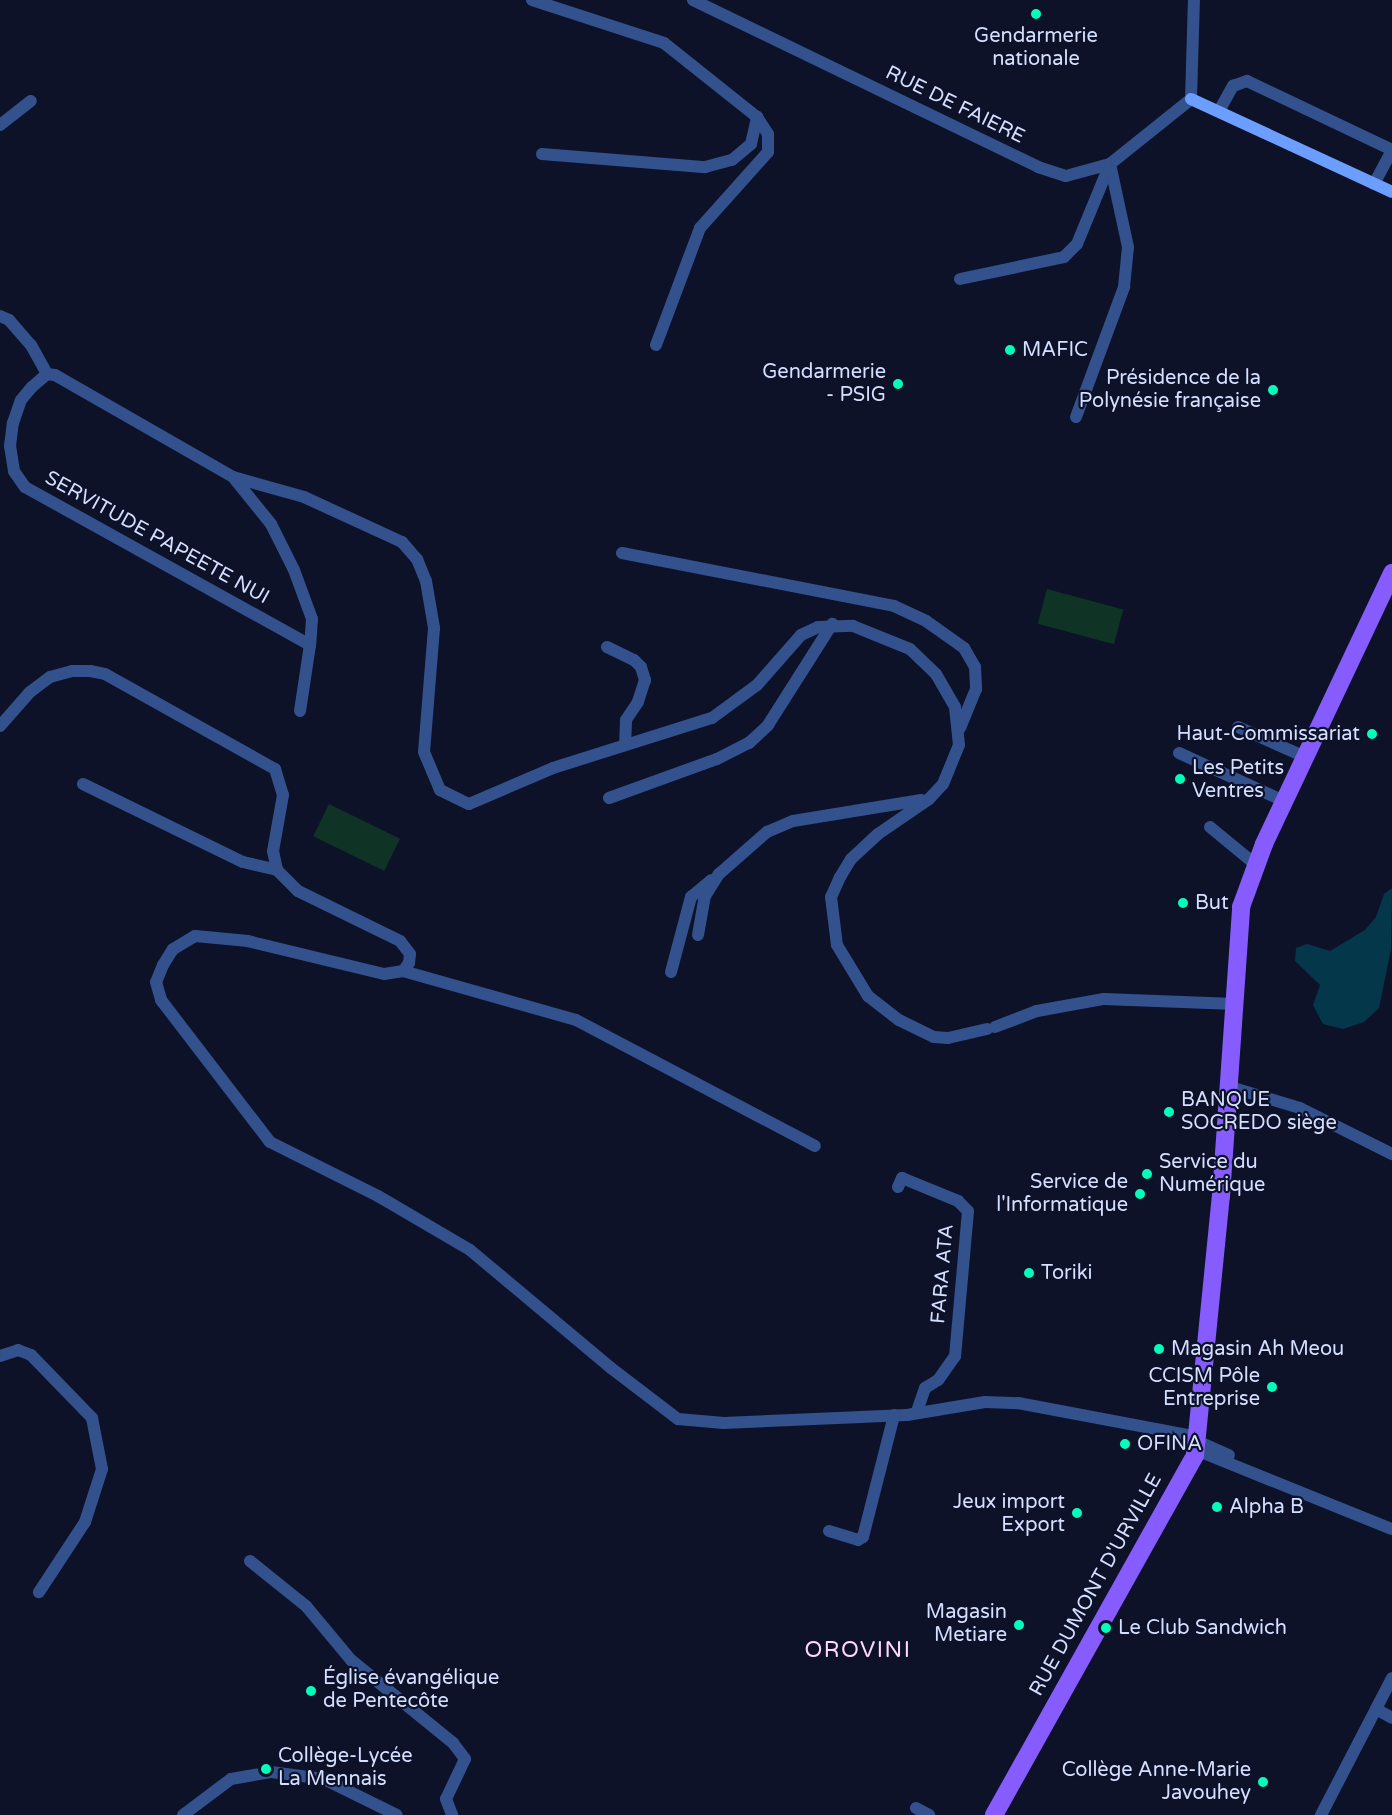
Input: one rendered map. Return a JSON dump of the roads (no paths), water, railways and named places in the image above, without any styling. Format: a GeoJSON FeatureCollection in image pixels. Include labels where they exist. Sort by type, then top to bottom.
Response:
{"type":"FeatureCollection","features":[{"type":"Feature","properties":{"kind":"main road"},"geometry":{"type":"LineString","coordinates":[[1191,99],[1392,192]]}},
{"type":"Feature","properties":{"kind":"main road","name":"RUE DUMONT D'URVILLE"},"geometry":{"type":"LineString","coordinates":[[994,1815],[1197,1443],[1230,1087],[1241,907],[1256,865],[1284,801],[1392,573]]}},
{"type":"Feature","properties":{"kind":"street"},"geometry":{"type":"LineString","coordinates":[[532,0],[664,43],[757,117],[768,134],[768,152],[699,228],[656,345]]}},
{"type":"Feature","properties":{"kind":"street","name":"RUE DE FAIERE"},"geometry":{"type":"LineString","coordinates":[[693,0],[1038,167],[1066,176],[1110,164],[1191,99]]}},
{"type":"Feature","properties":{"kind":"street"},"geometry":{"type":"LineString","coordinates":[[1191,99],[1194,0]]}},
{"type":"Feature","properties":{"kind":"street"},"geometry":{"type":"LineString","coordinates":[[1219,111],[1233,86],[1247,81],[1392,150],[1374,184]]}},
{"type":"Feature","properties":{"kind":"street"},"geometry":{"type":"LineString","coordinates":[[0,125],[31,101]]}},
{"type":"Feature","properties":{"kind":"street"},"geometry":{"type":"LineString","coordinates":[[542,154],[705,167],[732,160],[751,144],[757,117]]}},
{"type":"Feature","properties":{"kind":"street"},"geometry":{"type":"LineString","coordinates":[[960,279],[1064,257],[1077,244],[1110,164]]}},
{"type":"Feature","properties":{"kind":"street"},"geometry":{"type":"LineString","coordinates":[[1076,417],[1124,287],[1128,247],[1110,164]]}},
{"type":"Feature","properties":{"kind":"street"},"geometry":{"type":"LineString","coordinates":[[0,316],[9,320],[30,345],[46,374]]}},
{"type":"Feature","properties":{"kind":"street","name":"SERVITUDE PAPEETE NUI"},"geometry":{"type":"LineString","coordinates":[[233,477],[271,524],[294,570],[312,619],[310,645],[25,487],[14,471],[10,446],[13,423],[21,400],[46,374],[55,375],[233,477],[304,497],[381,530],[402,542],[417,559],[426,581],[434,628],[424,752],[440,790],[469,804],[553,768],[712,718],[757,685],[801,635],[832,624],[877,632],[924,659],[956,707],[959,731],[953,765],[929,799],[887,826],[851,859],[831,897],[837,945],[868,996],[899,1020],[934,1037],[948,1038],[991,1028],[1036,1011],[1104,999],[1235,1004]]}},
{"type":"Feature","properties":{"kind":"street"},"geometry":{"type":"LineString","coordinates":[[622,553],[894,606],[926,621],[964,648],[975,667],[976,689],[959,731]]}},
{"type":"Feature","properties":{"kind":"street"},"geometry":{"type":"LineString","coordinates":[[609,798],[717,759],[749,742],[768,725],[832,624]]}},
{"type":"Feature","properties":{"kind":"street"},"geometry":{"type":"LineString","coordinates":[[300,711],[310,645]]}},
{"type":"Feature","properties":{"kind":"street"},"geometry":{"type":"LineString","coordinates":[[607,647],[634,660],[641,667],[645,680],[638,702],[627,720],[625,745]]}},
{"type":"Feature","properties":{"kind":"street"},"geometry":{"type":"LineString","coordinates":[[0,726],[30,692],[50,677],[72,671],[105,674],[275,769],[283,795],[273,851],[278,870],[298,891],[400,941],[410,954],[403,971]]}},
{"type":"Feature","properties":{"kind":"street"},"geometry":{"type":"LineString","coordinates":[[1239,727],[1305,757]]}},
{"type":"Feature","properties":{"kind":"street"},"geometry":{"type":"LineString","coordinates":[[1179,753],[1284,801]]}},
{"type":"Feature","properties":{"kind":"street"},"geometry":{"type":"LineString","coordinates":[[83,784],[243,862],[278,870]]}},
{"type":"Feature","properties":{"kind":"street"},"geometry":{"type":"LineString","coordinates":[[671,972],[691,897],[767,832],[794,822],[929,799]]}},
{"type":"Feature","properties":{"kind":"street"},"geometry":{"type":"LineString","coordinates":[[1210,827],[1256,865]]}},
{"type":"Feature","properties":{"kind":"street"},"geometry":{"type":"LineString","coordinates":[[699,935],[705,896],[719,874]]}},
{"type":"Feature","properties":{"kind":"street"},"geometry":{"type":"LineString","coordinates":[[815,1146],[576,1020],[403,971],[384,974],[248,941],[195,936],[173,949],[156,982],[161,1000],[270,1142],[378,1196],[470,1250],[602,1360],[678,1419],[724,1423],[768,1418],[894,1415],[985,1402],[1018,1403],[1197,1443],[1392,1521]]}},
{"type":"Feature","properties":{"kind":"street"},"geometry":{"type":"LineString","coordinates":[[1230,1087],[1300,1108],[1392,1154]]}},
{"type":"Feature","properties":{"kind":"street","name":"FARA ATA"},"geometry":{"type":"LineString","coordinates":[[898,1187],[902,1178],[958,1201],[968,1211],[955,1356],[938,1380],[925,1388],[917,1411]]}},
{"type":"Feature","properties":{"kind":"street"},"geometry":{"type":"LineString","coordinates":[[0,1356],[18,1350],[31,1354],[92,1418],[102,1469],[85,1522],[39,1592]]}},
{"type":"Feature","properties":{"kind":"street"},"geometry":{"type":"LineString","coordinates":[[829,1532],[858,1540],[863,1537],[894,1415]]}},
{"type":"Feature","properties":{"kind":"street"},"geometry":{"type":"LineString","coordinates":[[1197,1443],[1392,1529]]}},
{"type":"Feature","properties":{"kind":"street"},"geometry":{"type":"LineString","coordinates":[[250,1562],[306,1606],[351,1660],[453,1743],[465,1759],[446,1799],[452,1815]]}},
{"type":"Feature","properties":{"kind":"street"},"geometry":{"type":"LineString","coordinates":[[1321,1815],[1392,1678]]}},
{"type":"Feature","properties":{"kind":"street"},"geometry":{"type":"LineString","coordinates":[[1376,1709],[1392,1719]]}},
{"type":"Feature","properties":{"kind":"street"},"geometry":{"type":"LineString","coordinates":[[183,1815],[231,1779],[271,1772],[324,1779],[397,1815]]}},
{"type":"Feature","properties":{"kind":"street"},"geometry":{"type":"LineString","coordinates":[[916,1808],[929,1815]]}},
{"type":"Feature","properties":{"kind":"water"},"geometry":{"type":"Polygon","coordinates":[[[1392,888],[1391,949],[1379,1008],[1364,1022],[1343,1029],[1323,1024],[1313,1005],[1320,985],[1295,961],[1296,948],[1307,944],[1330,951],[1365,930],[1376,917],[1384,894],[1392,888]]]}},
{"type":"Feature","properties":{"kind":"place","name":"Gendarmerie nationale"},"geometry":{"type":"Point","coordinates":[1036,14]}},
{"type":"Feature","properties":{"kind":"place","name":"MAFIC"},"geometry":{"type":"Point","coordinates":[1010,350]}},
{"type":"Feature","properties":{"kind":"place","name":"Gendarmerie - PSIG"},"geometry":{"type":"Point","coordinates":[898,384]}},
{"type":"Feature","properties":{"kind":"place","name":"Présidence de la Polynésie française"},"geometry":{"type":"Point","coordinates":[1273,390]}},
{"type":"Feature","properties":{"kind":"place","name":"Haut-Commissariat"},"geometry":{"type":"Point","coordinates":[1372,734]}},
{"type":"Feature","properties":{"kind":"place","name":"Les Petits Ventres"},"geometry":{"type":"Point","coordinates":[1180,779]}},
{"type":"Feature","properties":{"kind":"place","name":"But"},"geometry":{"type":"Point","coordinates":[1183,903]}},
{"type":"Feature","properties":{"kind":"place","name":"BANQUE SOCREDO siège"},"geometry":{"type":"Point","coordinates":[1169,1112]}},
{"type":"Feature","properties":{"kind":"place","name":"Service du Numérique"},"geometry":{"type":"Point","coordinates":[1147,1174]}},
{"type":"Feature","properties":{"kind":"place","name":"Service de l'Informatique"},"geometry":{"type":"Point","coordinates":[1140,1194]}},
{"type":"Feature","properties":{"kind":"place","name":"Toriki"},"geometry":{"type":"Point","coordinates":[1029,1273]}},
{"type":"Feature","properties":{"kind":"place","name":"Magasin Ah Meou"},"geometry":{"type":"Point","coordinates":[1159,1349]}},
{"type":"Feature","properties":{"kind":"place","name":"CCISM Pôle Entreprise"},"geometry":{"type":"Point","coordinates":[1272,1387]}},
{"type":"Feature","properties":{"kind":"place","name":"OFINA"},"geometry":{"type":"Point","coordinates":[1125,1444]}},
{"type":"Feature","properties":{"kind":"place","name":"Alpha B"},"geometry":{"type":"Point","coordinates":[1217,1507]}},
{"type":"Feature","properties":{"kind":"place","name":"Jeux import Export"},"geometry":{"type":"Point","coordinates":[1077,1513]}},
{"type":"Feature","properties":{"kind":"place","name":"Magasin Metiare"},"geometry":{"type":"Point","coordinates":[1019,1625]}},
{"type":"Feature","properties":{"kind":"place","name":"Le Club Sandwich"},"geometry":{"type":"Point","coordinates":[1106,1628]}},
{"type":"Feature","properties":{"kind":"place","name":"Église évangélique de Pentecôte"},"geometry":{"type":"Point","coordinates":[311,1691]}},
{"type":"Feature","properties":{"kind":"place","name":"Collège-Lycée La Mennais"},"geometry":{"type":"Point","coordinates":[266,1769]}},
{"type":"Feature","properties":{"kind":"place","name":"Collège Anne-Marie Javouhey"},"geometry":{"type":"Point","coordinates":[1263,1782]}},
{"type":"Feature","properties":{"kind":"district","name":"OROVINI"},"geometry":{"type":"Point","coordinates":[858,1651]}}]}
